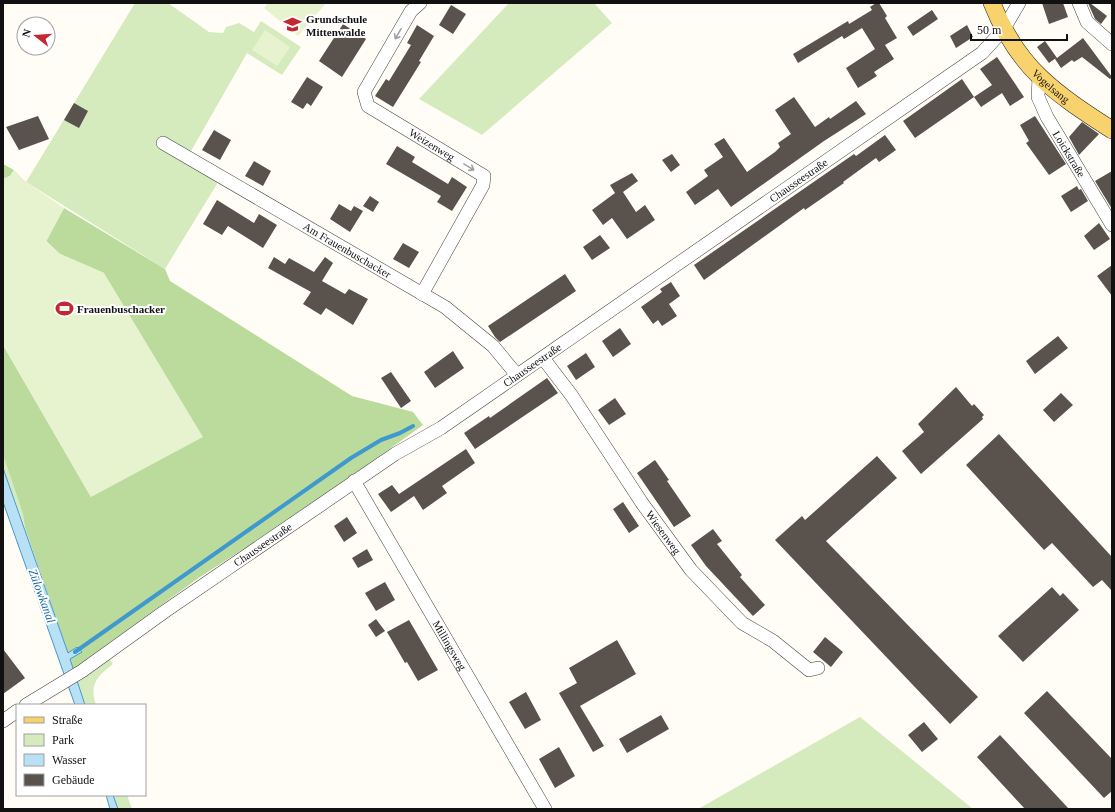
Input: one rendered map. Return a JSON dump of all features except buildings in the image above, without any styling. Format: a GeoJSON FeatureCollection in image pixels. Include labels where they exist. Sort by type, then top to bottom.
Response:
{"type":"FeatureCollection","features":[{"type":"Feature","properties":{"kind":"main road","name":"Vogelsang"},"geometry":{"type":"LineString","coordinates":[[992,3],[1003,30],[1027,65],[1039,78],[1068,101],[1112,130]]}},
{"type":"Feature","properties":{"kind":"street","name":"Weizenweg"},"geometry":{"type":"LineString","coordinates":[[420,3],[411,12],[364,92],[368,106],[484,176],[483,185],[422,294]]}},
{"type":"Feature","properties":{"kind":"street","name":"Chausseestraße"},"geometry":{"type":"LineString","coordinates":[[28,704],[82,671],[164,612],[354,481],[395,454],[424,439],[543,358],[982,53],[1003,30],[1019,3]]}},
{"type":"Feature","properties":{"kind":"street"},"geometry":{"type":"LineString","coordinates":[[1079,3],[1087,22],[1112,44]]}},
{"type":"Feature","properties":{"kind":"street","name":"Loickstraße"},"geometry":{"type":"LineString","coordinates":[[1039,78],[1038,97],[1047,118],[1112,225]]}},
{"type":"Feature","properties":{"kind":"street","name":"Am Frauenbuschacker"},"geometry":{"type":"LineString","coordinates":[[163,143],[445,307],[494,346],[517,375]]}},
{"type":"Feature","properties":{"kind":"street","name":"Wiesenweg"},"geometry":{"type":"LineString","coordinates":[[543,358],[572,396],[642,503],[692,570],[742,624],[773,641],[809,670],[818,668]]}},
{"type":"Feature","properties":{"kind":"street","name":"Millingsweg"},"geometry":{"type":"LineString","coordinates":[[354,481],[545,809]]}},
{"type":"Feature","properties":{"kind":"street"},"geometry":{"type":"LineString","coordinates":[[3,721],[16,712]]}},
{"type":"Feature","properties":{"kind":"green space"},"geometry":{"type":"Polygon","coordinates":[[[135,3],[168,3],[209,32],[223,33],[226,27],[239,23],[254,32],[261,21],[301,47],[282,75],[247,53],[187,158],[220,179],[165,269],[26,182],[135,3]]]}},
{"type":"Feature","properties":{"kind":"green space"},"geometry":{"type":"Polygon","coordinates":[[[268,3],[326,3],[298,36],[264,8],[268,3]]]}},
{"type":"Feature","properties":{"kind":"green space"},"geometry":{"type":"Polygon","coordinates":[[[509,3],[594,3],[612,23],[482,135],[419,99],[509,3]]]}},
{"type":"Feature","properties":{"kind":"green space"},"geometry":{"type":"Polygon","coordinates":[[[265,30],[290,47],[277,66],[252,50],[265,30]]]}},
{"type":"Feature","properties":{"kind":"green space"},"geometry":{"type":"Polygon","coordinates":[[[3,164],[14,170],[10,176],[3,179],[3,164]]]}},
{"type":"Feature","properties":{"kind":"green space","name":"Frauenbuschacker"},"geometry":{"type":"Polygon","coordinates":[[[14,170],[26,182],[64,208],[46,242],[60,254],[104,273],[203,437],[91,497],[3,345],[3,179],[10,176],[14,170]]]}},
{"type":"Feature","properties":{"kind":"green space"},"geometry":{"type":"Polygon","coordinates":[[[64,208],[165,269],[170,281],[352,396],[413,412],[423,425],[311,505],[200,577],[73,669],[70,659],[81,652],[77,647],[68,653],[25,528],[23,514],[3,455],[3,345],[91,497],[104,273],[60,254],[46,241],[64,208]]]}},
{"type":"Feature","properties":{"kind":"green space"},"geometry":{"type":"Polygon","coordinates":[[[3,455],[23,514],[25,528],[3,468],[3,455]]]}},
{"type":"Feature","properties":{"kind":"green space"},"geometry":{"type":"Polygon","coordinates":[[[109,658],[113,664],[96,681],[93,691],[96,704],[85,704],[77,681],[109,658]]]}},
{"type":"Feature","properties":{"kind":"green space"},"geometry":{"type":"Polygon","coordinates":[[[860,717],[973,809],[698,809],[860,717]]]}},
{"type":"Feature","properties":{"kind":"green space"},"geometry":{"type":"Polygon","coordinates":[[[113,796],[127,796],[132,809],[118,809],[113,796]]]}},
{"type":"Feature","properties":{"kind":"water","name":"Zülowkanal"},"geometry":{"type":"Polygon","coordinates":[[[3,468],[68,653],[77,647],[82,652],[70,659],[85,704],[75,704],[3,502],[3,468]]]}},
{"type":"Feature","properties":{"kind":"water"},"geometry":{"type":"Polygon","coordinates":[[[106,796],[113,796],[118,809],[110,809],[106,796]]]}},
{"type":"Feature","properties":{"kind":"waterway"},"geometry":{"type":"LineString","coordinates":[[75,652],[351,458],[381,440],[400,433],[413,426]]}},
{"type":"Feature","properties":{"kind":"place","name":"Grundschule Mittenwalde"},"geometry":{"type":"Point","coordinates":[293,25]}},
{"type":"Feature","properties":{"kind":"place","name":"Frauenbuschacker"},"geometry":{"type":"Point","coordinates":[64,309]}}]}
